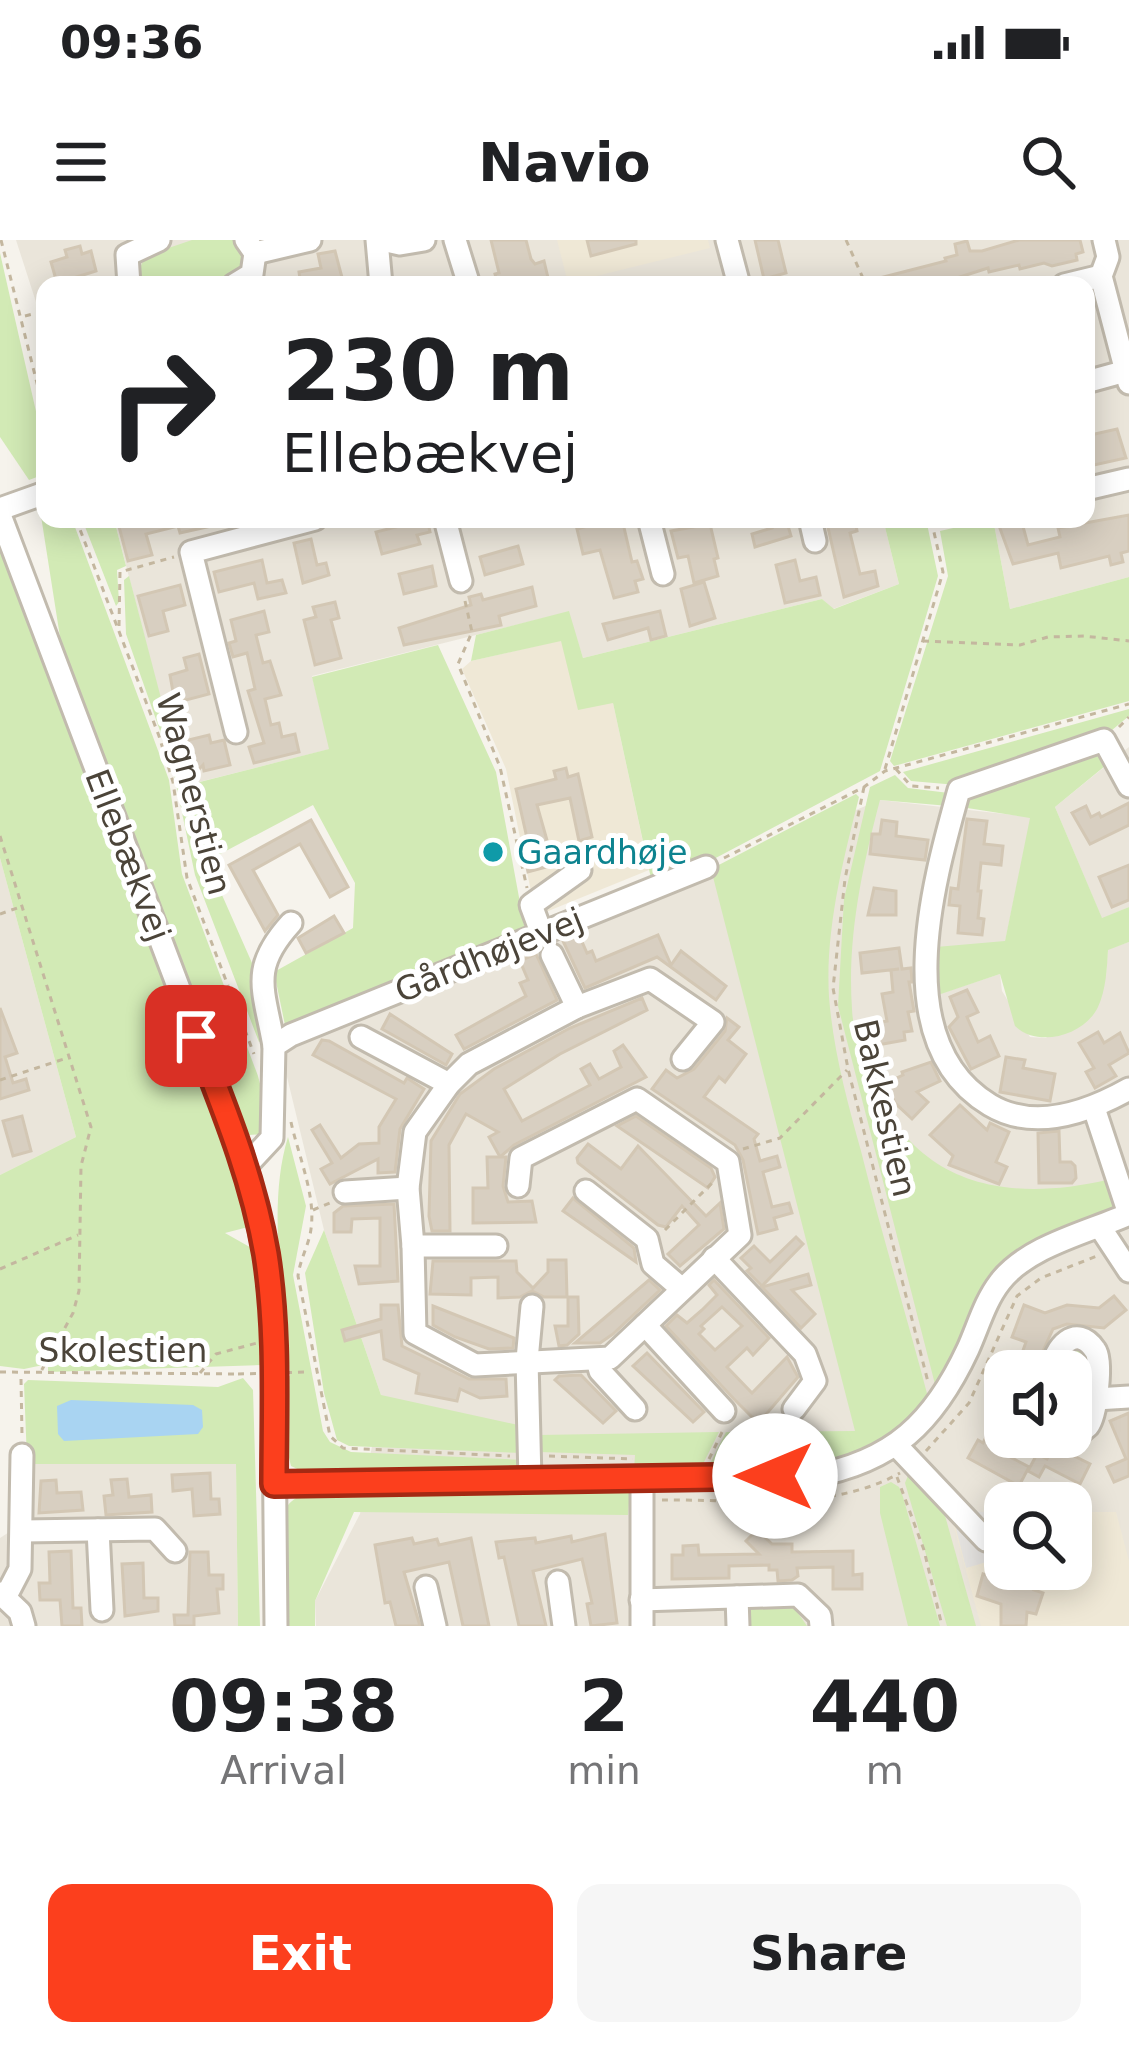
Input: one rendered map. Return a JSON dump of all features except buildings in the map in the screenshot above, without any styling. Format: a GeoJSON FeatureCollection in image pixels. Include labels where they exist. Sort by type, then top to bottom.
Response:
{"type":"FeatureCollection","features":[{"type":"Feature","properties":{"kind":"street"},"geometry":{"type":"LineString","coordinates":[[128,276],[127,255],[159,240]]}},
{"type":"Feature","properties":{"kind":"street"},"geometry":{"type":"LineString","coordinates":[[249,276],[251,247],[310,240]]}},
{"type":"Feature","properties":{"kind":"street"},"geometry":{"type":"LineString","coordinates":[[381,276],[380,240],[400,244],[424,240]]}},
{"type":"Feature","properties":{"kind":"street"},"geometry":{"type":"LineString","coordinates":[[455,240],[466,276]]}},
{"type":"Feature","properties":{"kind":"street"},"geometry":{"type":"LineString","coordinates":[[727,240],[737,276]]}},
{"type":"Feature","properties":{"kind":"street"},"geometry":{"type":"LineString","coordinates":[[1079,276],[1111,257],[1128,377],[1095,381]]}},
{"type":"Feature","properties":{"kind":"street"},"geometry":{"type":"LineString","coordinates":[[1095,487],[1129,479]]}},
{"type":"Feature","properties":{"kind":"street"},"geometry":{"type":"LineString","coordinates":[[0,512],[36,497]]}},
{"type":"Feature","properties":{"kind":"street","name":"Ellebækvej"},"geometry":{"type":"LineString","coordinates":[[0,512],[246,1166],[266,1253],[274,1341],[276,1626]]}},
{"type":"Feature","properties":{"kind":"street"},"geometry":{"type":"LineString","coordinates":[[236,732],[191,552],[281,528]]}},
{"type":"Feature","properties":{"kind":"street"},"geometry":{"type":"LineString","coordinates":[[448,528],[461,581]]}},
{"type":"Feature","properties":{"kind":"street"},"geometry":{"type":"LineString","coordinates":[[651,528],[663,574]]}},
{"type":"Feature","properties":{"kind":"street"},"geometry":{"type":"LineString","coordinates":[[1129,786],[1104,740],[959,790],[932,890],[926,996],[944,1058],[968,1092],[1005,1114],[1043,1119],[1094,1108],[1129,1088]]}},
{"type":"Feature","properties":{"kind":"street","name":"Gårdhøjevej"},"geometry":{"type":"LineString","coordinates":[[274,1046],[291,1035],[706,867]]}},
{"type":"Feature","properties":{"kind":"street"},"geometry":{"type":"LineString","coordinates":[[541,932],[531,905],[580,870]]}},
{"type":"Feature","properties":{"kind":"street"},"geometry":{"type":"LineString","coordinates":[[246,1166],[272,1138],[274,1046],[262,975],[267,950],[292,923]]}},
{"type":"Feature","properties":{"kind":"street"},"geometry":{"type":"LineString","coordinates":[[552,955],[577,1007]]}},
{"type":"Feature","properties":{"kind":"street"},"geometry":{"type":"LineString","coordinates":[[518,1186],[521,1158],[637,1099],[728,1162],[740,1235],[610,1358],[475,1365],[416,1333],[408,1188],[415,1132],[469,1064],[577,1007],[650,980],[713,1022],[683,1059]]}},
{"type":"Feature","properties":{"kind":"street"},"geometry":{"type":"LineString","coordinates":[[361,1037],[449,1084]]}},
{"type":"Feature","properties":{"kind":"street"},"geometry":{"type":"LineString","coordinates":[[274,1484],[812,1476],[839,1471],[896,1445],[935,1407],[955,1377],[1000,1282],[1034,1255],[1106,1237],[1129,1214],[1094,1108]]}},
{"type":"Feature","properties":{"kind":"street"},"geometry":{"type":"LineString","coordinates":[[345,1192],[408,1188]]}},
{"type":"Feature","properties":{"kind":"street"},"geometry":{"type":"LineString","coordinates":[[586,1191],[647,1239],[653,1264],[682,1289]]}},
{"type":"Feature","properties":{"kind":"street"},"geometry":{"type":"LineString","coordinates":[[1106,1237],[1129,1271]]}},
{"type":"Feature","properties":{"kind":"street"},"geometry":{"type":"LineString","coordinates":[[413,1246],[496,1246]]}},
{"type":"Feature","properties":{"kind":"street"},"geometry":{"type":"LineString","coordinates":[[714,1258],[805,1354],[814,1381],[794,1409]]}},
{"type":"Feature","properties":{"kind":"street"},"geometry":{"type":"LineString","coordinates":[[530,1480],[526,1360],[532,1306]]}},
{"type":"Feature","properties":{"kind":"street"},"geometry":{"type":"LineString","coordinates":[[645,1325],[724,1411]]}},
{"type":"Feature","properties":{"kind":"street"},"geometry":{"type":"LineString","coordinates":[[1056,1350],[1072,1339],[1084,1340],[1094,1348],[1099,1360],[1092,1421]]}},
{"type":"Feature","properties":{"kind":"street"},"geometry":{"type":"LineString","coordinates":[[598,1360],[600,1372],[635,1409]]}},
{"type":"Feature","properties":{"kind":"street"},"geometry":{"type":"LineString","coordinates":[[1096,1399],[1129,1397]]}},
{"type":"Feature","properties":{"kind":"street"},"geometry":{"type":"LineString","coordinates":[[896,1445],[904,1469],[984,1538]]}},
{"type":"Feature","properties":{"kind":"street"},"geometry":{"type":"LineString","coordinates":[[22,1455],[20,1569],[3,1595],[20,1612],[24,1626]]}},
{"type":"Feature","properties":{"kind":"street"},"geometry":{"type":"LineString","coordinates":[[642,1478],[642,1626]]}},
{"type":"Feature","properties":{"kind":"street"},"geometry":{"type":"LineString","coordinates":[[23,1531],[155,1529],[175,1551]]}},
{"type":"Feature","properties":{"kind":"street"},"geometry":{"type":"LineString","coordinates":[[98,1530],[102,1610]]}},
{"type":"Feature","properties":{"kind":"street"},"geometry":{"type":"LineString","coordinates":[[558,1582],[563,1626]]}},
{"type":"Feature","properties":{"kind":"street"},"geometry":{"type":"LineString","coordinates":[[426,1587],[435,1626]]}},
{"type":"Feature","properties":{"kind":"street"},"geometry":{"type":"LineString","coordinates":[[641,1600],[798,1595],[820,1616],[821,1626]]}},
{"type":"Feature","properties":{"kind":"street"},"geometry":{"type":"LineString","coordinates":[[737,1597],[737,1626]]}},
{"type":"Feature","properties":{"kind":"path"},"geometry":{"type":"LineString","coordinates":[[1,240],[36,375]]}},
{"type":"Feature","properties":{"kind":"path"},"geometry":{"type":"LineString","coordinates":[[846,240],[862,276]]}},
{"type":"Feature","properties":{"kind":"path"},"geometry":{"type":"LineString","coordinates":[[23,317],[36,313]]}},
{"type":"Feature","properties":{"kind":"path","name":"Wagnerstien"},"geometry":{"type":"LineString","coordinates":[[80,528],[173,782],[187,878],[258,1065],[272,1078]]}},
{"type":"Feature","properties":{"kind":"path"},"geometry":{"type":"LineString","coordinates":[[885,771],[944,572],[933,528]]}},
{"type":"Feature","properties":{"kind":"path"},"geometry":{"type":"LineString","coordinates":[[119,628],[120,572],[191,552]]}},
{"type":"Feature","properties":{"kind":"path"},"geometry":{"type":"LineString","coordinates":[[461,581],[472,632],[458,664],[500,767],[531,905]]}},
{"type":"Feature","properties":{"kind":"path"},"geometry":{"type":"LineString","coordinates":[[923,641],[1020,645],[1048,637],[1084,636],[1129,641]]}},
{"type":"Feature","properties":{"kind":"path"},"geometry":{"type":"LineString","coordinates":[[706,867],[863,787],[885,771],[1129,704]]}},
{"type":"Feature","properties":{"kind":"path"},"geometry":{"type":"LineString","coordinates":[[896,769],[911,786],[959,790]]}},
{"type":"Feature","properties":{"kind":"path","name":"Bakkestien"},"geometry":{"type":"LineString","coordinates":[[863,787],[844,879],[832,988],[848,1069],[943,1436]]}},
{"type":"Feature","properties":{"kind":"path"},"geometry":{"type":"LineString","coordinates":[[0,836],[91,1127],[81,1166],[79,1291],[73,1313],[39,1375]]}},
{"type":"Feature","properties":{"kind":"path"},"geometry":{"type":"LineString","coordinates":[[0,914],[22,907]]}},
{"type":"Feature","properties":{"kind":"path"},"geometry":{"type":"LineString","coordinates":[[0,1080],[69,1057]]}},
{"type":"Feature","properties":{"kind":"path"},"geometry":{"type":"LineString","coordinates":[[647,1239],[659,1235],[720,1176],[734,1152],[780,1138],[848,1069]]}},
{"type":"Feature","properties":{"kind":"path"},"geometry":{"type":"LineString","coordinates":[[286,1105],[312,1211],[311,1233],[298,1276],[326,1427],[343,1448],[437,1453]]}},
{"type":"Feature","properties":{"kind":"path"},"geometry":{"type":"LineString","coordinates":[[0,1268],[80,1235]]}},
{"type":"Feature","properties":{"kind":"path"},"geometry":{"type":"LineString","coordinates":[[942,1626],[904,1469],[943,1436],[969,1403],[1017,1296],[1106,1237]]}},
{"type":"Feature","properties":{"kind":"path"},"geometry":{"type":"LineString","coordinates":[[199,1374],[216,1354],[274,1341]]}},
{"type":"Feature","properties":{"kind":"path","name":"Skolestien"},"geometry":{"type":"LineString","coordinates":[[0,1372],[317,1373]]}},
{"type":"Feature","properties":{"kind":"path"},"geometry":{"type":"LineString","coordinates":[[21,1375],[22,1455]]}},
{"type":"Feature","properties":{"kind":"path"},"geometry":{"type":"LineString","coordinates":[[700,1477],[727,1422],[724,1411]]}},
{"type":"Feature","properties":{"kind":"shaded area"},"geometry":{"type":"Polygon","coordinates":[[[16,240],[1129,240],[1129,577],[1010,609],[995,528],[1095,528],[1095,276],[36,276],[36,302],[16,240]]]}},
{"type":"Feature","properties":{"kind":"shaded area"},"geometry":{"type":"Polygon","coordinates":[[[557,240],[708,240],[710,248],[596,276],[566,276],[557,240]]]}},
{"type":"Feature","properties":{"kind":"shaded area"},"geometry":{"type":"Polygon","coordinates":[[[116,528],[885,528],[899,584],[833,609],[822,599],[583,658],[568,612],[312,676],[330,749],[183,786],[116,528]]]}},
{"type":"Feature","properties":{"kind":"shaded area"},"geometry":{"type":"Polygon","coordinates":[[[562,640],[613,703],[649,870],[536,916],[506,769],[462,669],[471,661],[562,640]]]}},
{"type":"Feature","properties":{"kind":"shaded area"},"geometry":{"type":"Polygon","coordinates":[[[1129,747],[1129,907],[1102,919],[1055,807],[1129,747]]]}},
{"type":"Feature","properties":{"kind":"shaded area"},"geometry":{"type":"Polygon","coordinates":[[[880,800],[1031,817],[1005,942],[936,995],[1000,974],[1002,991],[1030,1037],[1046,1038],[1106,976],[1108,949],[1129,942],[1129,1171],[1124,1174],[1129,1181],[1129,1626],[316,1626],[315,1601],[360,1514],[381,1395],[324,1230],[281,1052],[288,1045],[880,800]]]}},
{"type":"Feature","properties":{"kind":"shaded area"},"geometry":{"type":"Polygon","coordinates":[[[0,858],[76,1137],[0,1175],[0,858]]]}},
{"type":"Feature","properties":{"kind":"shaded area"},"geometry":{"type":"Polygon","coordinates":[[[236,1463],[238,1626],[0,1626],[0,1538],[34,1516],[34,1464],[236,1463]]]}},
{"type":"Feature","properties":{"kind":"shaded area"},"geometry":{"type":"Polygon","coordinates":[[[964,1511],[984,1512],[984,1563],[966,1568],[954,1521],[964,1511]]]}},
{"type":"Feature","properties":{"kind":"shaded area"},"geometry":{"type":"Polygon","coordinates":[[[1092,1512],[1116,1512],[1129,1561],[1129,1626],[981,1626],[952,1519],[984,1514],[984,1590],[1092,1590],[1092,1512]]]}},
{"type":"Feature","properties":{"kind":"green space"},"geometry":{"type":"Polygon","coordinates":[[[192,240],[235,240],[242,251],[240,270],[226,276],[139,276],[145,256],[192,240]]]}},
{"type":"Feature","properties":{"kind":"green space"},"geometry":{"type":"Polygon","coordinates":[[[0,253],[36,411],[36,477],[29,480],[0,437],[0,253]]]}},
{"type":"Feature","properties":{"kind":"green space"},"geometry":{"type":"Polygon","coordinates":[[[43,528],[75,528],[169,780],[182,874],[258,1076],[267,1111],[263,1134],[249,1135],[63,656],[43,528]]]}},
{"type":"Feature","properties":{"kind":"green space"},"geometry":{"type":"Polygon","coordinates":[[[86,528],[116,528],[126,566],[117,570],[116,606],[86,528]]]}},
{"type":"Feature","properties":{"kind":"green space"},"geometry":{"type":"Polygon","coordinates":[[[885,528],[928,528],[938,576],[880,771],[710,861],[652,883],[613,703],[578,710],[561,641],[471,661],[476,635],[569,611],[583,658],[822,599],[834,609],[899,584],[885,528]]]}},
{"type":"Feature","properties":{"kind":"green space"},"geometry":{"type":"Polygon","coordinates":[[[995,528],[1010,609],[1129,577],[1129,701],[894,766],[890,761],[948,576],[940,531],[995,528]]]}},
{"type":"Feature","properties":{"kind":"green space"},"geometry":{"type":"Polygon","coordinates":[[[0,549],[220,1118],[252,1226],[225,1233],[255,1250],[261,1365],[48,1372],[48,1364],[24,1369],[0,1366],[0,1175],[76,1137],[0,858],[0,549]]]}},
{"type":"Feature","properties":{"kind":"green space"},"geometry":{"type":"Polygon","coordinates":[[[129,576],[184,786],[329,749],[312,677],[438,645],[496,772],[525,930],[286,1030],[274,972],[353,928],[355,883],[313,805],[207,861],[256,972],[266,1038],[259,1042],[195,875],[172,765],[126,634],[124,580],[129,576]]]}},
{"type":"Feature","properties":{"kind":"green space"},"geometry":{"type":"Polygon","coordinates":[[[1129,709],[1129,716],[1106,735],[957,785],[911,781],[903,772],[1129,709]]]}},
{"type":"Feature","properties":{"kind":"green space"},"geometry":{"type":"Polygon","coordinates":[[[1097,748],[1105,766],[1055,807],[1102,918],[1129,907],[1129,942],[1108,950],[1098,1007],[1072,1032],[1048,1037],[1015,1026],[1000,974],[935,996],[936,947],[1005,941],[1030,818],[961,807],[973,788],[1097,748]]]}},
{"type":"Feature","properties":{"kind":"green space"},"geometry":{"type":"Polygon","coordinates":[[[895,775],[908,788],[949,793],[949,806],[880,800],[862,877],[852,956],[853,1018],[865,1062],[890,1115],[912,1143],[938,1164],[967,1178],[1034,1189],[1107,1180],[1115,1208],[1019,1256],[937,1392],[838,1006],[844,899],[870,787],[895,775]]]}},
{"type":"Feature","properties":{"kind":"green space"},"geometry":{"type":"Polygon","coordinates":[[[856,794],[833,921],[828,972],[831,1016],[851,1113],[929,1401],[901,1426],[851,1455],[802,1466],[708,1468],[726,1432],[855,1431],[711,869],[856,794]]]}},
{"type":"Feature","properties":{"kind":"green space"},"geometry":{"type":"Polygon","coordinates":[[[288,1137],[306,1206],[293,1275],[323,1431],[330,1442],[351,1452],[524,1460],[520,1469],[511,1473],[308,1474],[291,1466],[283,1433],[282,1377],[290,1376],[278,1224],[288,1137]]]}},
{"type":"Feature","properties":{"kind":"green space"},"geometry":{"type":"Polygon","coordinates":[[[324,1230],[381,1395],[523,1426],[523,1453],[349,1446],[337,1440],[324,1393],[305,1273],[324,1230]]]}},
{"type":"Feature","properties":{"kind":"green space"},"geometry":{"type":"Polygon","coordinates":[[[243,1378],[253,1390],[260,1626],[238,1626],[236,1464],[34,1464],[27,1460],[24,1384],[28,1380],[218,1387],[243,1378]]]}},
{"type":"Feature","properties":{"kind":"green space"},"geometry":{"type":"Polygon","coordinates":[[[719,1432],[702,1466],[639,1471],[634,1470],[635,1455],[539,1452],[538,1435],[719,1432]]]}},
{"type":"Feature","properties":{"kind":"green space"},"geometry":{"type":"Polygon","coordinates":[[[909,1473],[944,1512],[976,1626],[947,1626],[905,1483],[909,1473]]]}},
{"type":"Feature","properties":{"kind":"green space"},"geometry":{"type":"Polygon","coordinates":[[[891,1482],[903,1497],[940,1626],[908,1626],[880,1513],[880,1487],[891,1482]]]}},
{"type":"Feature","properties":{"kind":"green space"},"geometry":{"type":"Polygon","coordinates":[[[624,1487],[630,1491],[628,1515],[354,1512],[315,1601],[315,1626],[286,1626],[284,1518],[286,1509],[300,1496],[319,1491],[624,1487]]]}},
{"type":"Feature","properties":{"kind":"green space"},"geometry":{"type":"Polygon","coordinates":[[[791,1603],[807,1626],[742,1626],[741,1605],[791,1603]]]}},
{"type":"Feature","properties":{"kind":"water"},"geometry":{"type":"Polygon","coordinates":[[[71,1400],[193,1405],[202,1410],[203,1427],[198,1434],[64,1441],[58,1434],[57,1406],[71,1400]]]}},
{"type":"Feature","properties":{"kind":"place","name":"Gaardhøje"},"geometry":{"type":"Point","coordinates":[493,852]}},
{"type":"Feature","properties":{"kind":"route"},"geometry":{"type":"LineString","coordinates":[[196,1036],[246,1166],[266,1253],[273,1310],[274,1484],[775,1476]]}}]}
